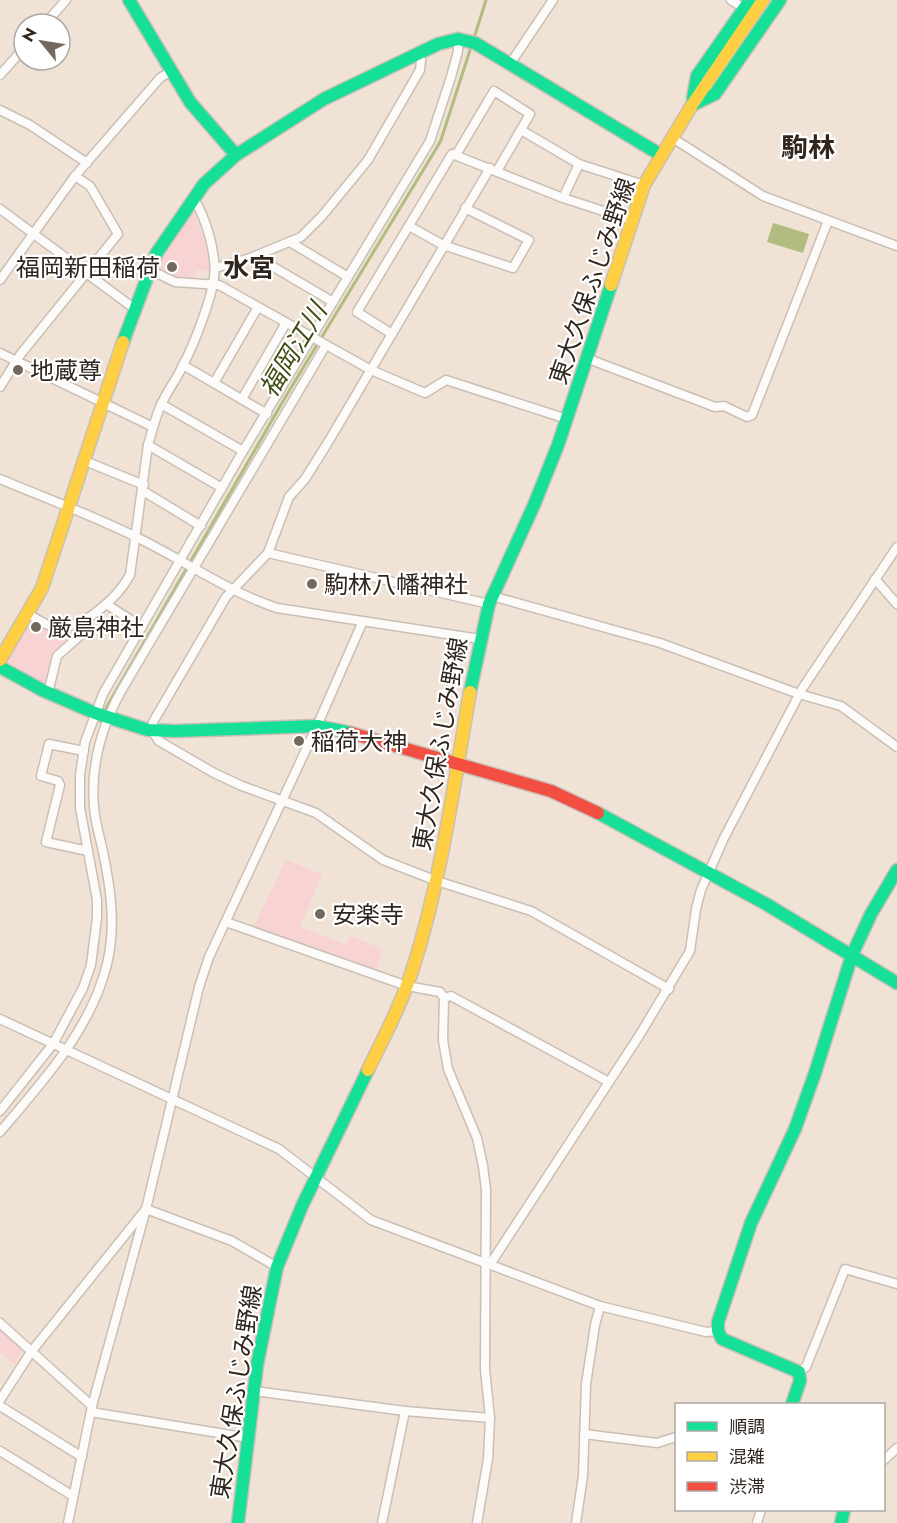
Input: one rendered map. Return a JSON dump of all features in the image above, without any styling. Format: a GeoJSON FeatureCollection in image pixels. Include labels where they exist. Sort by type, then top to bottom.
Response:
{"type":"FeatureCollection","features":[{"type":"Feature","properties":{"kind":"street"},"geometry":{"type":"LineString","coordinates":[[56,12],[66,0]]}},
{"type":"Feature","properties":{"kind":"street"},"geometry":{"type":"LineString","coordinates":[[129,0],[202,118],[236,155]]}},
{"type":"Feature","properties":{"kind":"street"},"geometry":{"type":"LineString","coordinates":[[510,64],[553,0]]}},
{"type":"Feature","properties":{"kind":"street"},"geometry":{"type":"LineString","coordinates":[[731,0],[753,5]]}},
{"type":"Feature","properties":{"kind":"street"},"geometry":{"type":"LineString","coordinates":[[692,105],[715,94],[780,0]]}},
{"type":"Feature","properties":{"kind":"street","name":"東大久保ふじみ野線"},"geometry":{"type":"LineString","coordinates":[[238,1523],[254,1391],[265,1320],[277,1267],[289,1235],[366,1077],[407,986],[437,881],[480,639],[491,600],[534,505],[567,419],[631,220],[645,185],[671,137],[753,5]]}},
{"type":"Feature","properties":{"kind":"street"},"geometry":{"type":"LineString","coordinates":[[0,1132],[67,1050],[93,1002],[103,977],[110,950],[111,902],[94,808],[93,787],[96,760],[108,717],[319,341],[333,302],[430,141],[458,51],[467,41]]}},
{"type":"Feature","properties":{"kind":"street"},"geometry":{"type":"LineString","coordinates":[[0,660],[42,588],[118,356],[156,254],[209,178],[236,155],[324,99],[438,44],[467,41],[510,64],[661,155]]}},
{"type":"Feature","properties":{"kind":"street"},"geometry":{"type":"LineString","coordinates":[[215,268],[255,256],[301,237],[322,216],[368,160],[420,70],[421,60],[418,53]]}},
{"type":"Feature","properties":{"kind":"street"},"geometry":{"type":"LineString","coordinates":[[0,75],[12,62]]}},
{"type":"Feature","properties":{"kind":"street"},"geometry":{"type":"LineString","coordinates":[[0,280],[75,176],[160,78],[171,71]]}},
{"type":"Feature","properties":{"kind":"street"},"geometry":{"type":"LineString","coordinates":[[456,155],[494,92],[530,114],[465,208],[371,370],[304,479],[289,497],[268,553],[232,590],[153,722],[152,731],[159,741],[205,768],[242,786],[316,813],[382,860],[437,881],[531,911],[669,988]]}},
{"type":"Feature","properties":{"kind":"street"},"geometry":{"type":"LineString","coordinates":[[0,110],[30,125],[87,163]]}},
{"type":"Feature","properties":{"kind":"street"},"geometry":{"type":"LineString","coordinates":[[521,130],[579,164],[645,185]]}},
{"type":"Feature","properties":{"kind":"street"},"geometry":{"type":"LineString","coordinates":[[671,137],[763,196],[897,246]]}},
{"type":"Feature","properties":{"kind":"street"},"geometry":{"type":"LineString","coordinates":[[392,334],[357,312],[452,154],[563,198],[631,220]]}},
{"type":"Feature","properties":{"kind":"street"},"geometry":{"type":"LineString","coordinates":[[563,198],[579,164]]}},
{"type":"Feature","properties":{"kind":"street"},"geometry":{"type":"LineString","coordinates":[[0,387],[15,361],[118,234],[90,186],[75,176]]}},
{"type":"Feature","properties":{"kind":"street"},"geometry":{"type":"LineString","coordinates":[[28,614],[51,627],[64,628],[99,610],[121,588],[130,575],[148,445],[153,427],[161,404],[183,365],[213,284],[215,268],[207,229],[194,199]]}},
{"type":"Feature","properties":{"kind":"street"},"geometry":{"type":"LineString","coordinates":[[409,226],[443,245],[513,268],[529,240],[465,208]]}},
{"type":"Feature","properties":{"kind":"street"},"geometry":{"type":"LineString","coordinates":[[0,209],[135,309]]}},
{"type":"Feature","properties":{"kind":"street"},"geometry":{"type":"LineString","coordinates":[[586,358],[716,407],[724,406],[747,417],[752,415],[828,221]]}},
{"type":"Feature","properties":{"kind":"street"},"geometry":{"type":"LineString","coordinates":[[290,242],[348,277]]}},
{"type":"Feature","properties":{"kind":"street"},"geometry":{"type":"LineString","coordinates":[[255,256],[333,302]]}},
{"type":"Feature","properties":{"kind":"street"},"geometry":{"type":"LineString","coordinates":[[150,270],[175,282],[219,285],[371,370],[425,393],[446,380],[567,419]]}},
{"type":"Feature","properties":{"kind":"street"},"geometry":{"type":"LineString","coordinates":[[214,383],[258,307]]}},
{"type":"Feature","properties":{"kind":"street"},"geometry":{"type":"LineString","coordinates":[[242,399],[286,323]]}},
{"type":"Feature","properties":{"kind":"street"},"geometry":{"type":"LineString","coordinates":[[0,1111],[53,1044],[83,987],[94,951],[97,900],[80,808],[80,775],[95,713],[103,694],[243,452],[319,341]]}},
{"type":"Feature","properties":{"kind":"street"},"geometry":{"type":"LineString","coordinates":[[0,353],[153,427]]}},
{"type":"Feature","properties":{"kind":"street"},"geometry":{"type":"LineString","coordinates":[[183,365],[267,414]]}},
{"type":"Feature","properties":{"kind":"street"},"geometry":{"type":"LineString","coordinates":[[161,404],[243,452]]}},
{"type":"Feature","properties":{"kind":"street"},"geometry":{"type":"LineString","coordinates":[[148,445],[222,488]]}},
{"type":"Feature","properties":{"kind":"street"},"geometry":{"type":"LineString","coordinates":[[85,461],[143,488],[201,525]]}},
{"type":"Feature","properties":{"kind":"street"},"geometry":{"type":"LineString","coordinates":[[0,479],[136,536],[232,590],[277,608],[480,639]]}},
{"type":"Feature","properties":{"kind":"street"},"geometry":{"type":"LineString","coordinates":[[489,1262],[669,988],[690,951],[701,890],[724,838],[799,694],[897,547]]}},
{"type":"Feature","properties":{"kind":"street"},"geometry":{"type":"LineString","coordinates":[[268,553],[491,600],[660,643],[799,694],[841,706],[897,747]]}},
{"type":"Feature","properties":{"kind":"street"},"geometry":{"type":"LineString","coordinates":[[875,579],[897,604]]}},
{"type":"Feature","properties":{"kind":"street"},"geometry":{"type":"LineString","coordinates":[[106,604],[142,627]]}},
{"type":"Feature","properties":{"kind":"street"},"geometry":{"type":"LineString","coordinates":[[68,1523],[92,1409],[146,1209],[199,987],[209,957],[317,726],[363,621]]}},
{"type":"Feature","properties":{"kind":"street"},"geometry":{"type":"LineString","coordinates":[[48,693],[57,656],[83,633],[76,623]]}},
{"type":"Feature","properties":{"kind":"street"},"geometry":{"type":"LineString","coordinates":[[0,667],[48,693],[95,713],[152,731],[317,726],[356,733],[551,791],[576,801],[710,873],[897,983]]}},
{"type":"Feature","properties":{"kind":"street"},"geometry":{"type":"LineString","coordinates":[[84,751],[50,744],[41,776],[58,781],[60,785],[46,842],[88,851]]}},
{"type":"Feature","properties":{"kind":"street"},"geometry":{"type":"LineString","coordinates":[[799,1372],[722,1339],[718,1331],[718,1322],[751,1223],[795,1129],[812,1084],[852,955],[871,914],[897,870]]}},
{"type":"Feature","properties":{"kind":"street"},"geometry":{"type":"LineString","coordinates":[[226,922],[407,986],[440,992],[444,998],[443,1040],[447,1069],[477,1138],[486,1190],[489,1262],[485,1369],[490,1418],[488,1459],[477,1523]]}},
{"type":"Feature","properties":{"kind":"street"},"geometry":{"type":"LineString","coordinates":[[444,998],[451,996],[609,1082]]}},
{"type":"Feature","properties":{"kind":"street"},"geometry":{"type":"LineString","coordinates":[[0,1019],[279,1149],[371,1220],[600,1305],[706,1332],[718,1331]]}},
{"type":"Feature","properties":{"kind":"street"},"geometry":{"type":"LineString","coordinates":[[146,1209],[232,1241],[277,1267]]}},
{"type":"Feature","properties":{"kind":"street"},"geometry":{"type":"LineString","coordinates":[[0,1400],[31,1352],[146,1209]]}},
{"type":"Feature","properties":{"kind":"street"},"geometry":{"type":"LineString","coordinates":[[799,1372],[806,1367],[844,1269],[897,1284]]}},
{"type":"Feature","properties":{"kind":"street"},"geometry":{"type":"LineString","coordinates":[[576,1523],[583,1476],[586,1384],[600,1305]]}},
{"type":"Feature","properties":{"kind":"street"},"geometry":{"type":"LineString","coordinates":[[0,1323],[92,1409],[249,1438]]}},
{"type":"Feature","properties":{"kind":"street"},"geometry":{"type":"LineString","coordinates":[[792,1403],[800,1381],[799,1372]]}},
{"type":"Feature","properties":{"kind":"street"},"geometry":{"type":"LineString","coordinates":[[254,1391],[405,1411],[490,1418]]}},
{"type":"Feature","properties":{"kind":"street"},"geometry":{"type":"LineString","coordinates":[[0,1406],[82,1457]]}},
{"type":"Feature","properties":{"kind":"street"},"geometry":{"type":"LineString","coordinates":[[382,1523],[405,1411]]}},
{"type":"Feature","properties":{"kind":"street"},"geometry":{"type":"LineString","coordinates":[[584,1434],[657,1443],[675,1437]]}},
{"type":"Feature","properties":{"kind":"street"},"geometry":{"type":"LineString","coordinates":[[885,1459],[897,1448]]}},
{"type":"Feature","properties":{"kind":"street"},"geometry":{"type":"LineString","coordinates":[[0,1451],[73,1496]]}},
{"type":"Feature","properties":{"kind":"shaded area"},"geometry":{"type":"Polygon","coordinates":[[[192,213],[196,214],[207,251],[210,271],[196,270],[194,281],[177,280],[157,270],[158,264],[192,213]]]}},
{"type":"Feature","properties":{"kind":"shaded area"},"geometry":{"type":"Polygon","coordinates":[[[773,223],[809,234],[803,253],[767,242],[773,223]]]}},
{"type":"Feature","properties":{"kind":"shaded area"},"geometry":{"type":"Polygon","coordinates":[[[33,620],[75,626],[78,630],[78,634],[55,655],[47,685],[44,687],[9,665],[7,658],[33,620]]]}},
{"type":"Feature","properties":{"kind":"shaded area"},"geometry":{"type":"Polygon","coordinates":[[[286,860],[322,874],[300,927],[346,945],[350,936],[383,949],[375,972],[253,928],[286,860]]]}},
{"type":"Feature","properties":{"kind":"shaded area"},"geometry":{"type":"Polygon","coordinates":[[[0,1328],[23,1349],[15,1365],[0,1352],[0,1328]]]}},
{"type":"Feature","properties":{"kind":"waterway","name":"福岡江川"},"geometry":{"type":"LineString","coordinates":[[474,38],[486,0]]}},
{"type":"Feature","properties":{"kind":"waterway","name":"福岡江川"},"geometry":{"type":"LineString","coordinates":[[106,708],[286,396],[441,140],[472,44]]}},
{"type":"Feature","properties":{"kind":"traffic: fast"},"geometry":{"type":"LineString","coordinates":[[129,0],[190,102],[236,155]]}},
{"type":"Feature","properties":{"kind":"traffic: fast"},"geometry":{"type":"LineString","coordinates":[[693,98],[697,76],[750,0]]}},
{"type":"Feature","properties":{"kind":"traffic: fast"},"geometry":{"type":"LineString","coordinates":[[692,105],[715,94],[780,0]]}},
{"type":"Feature","properties":{"kind":"traffic: fast"},"geometry":{"type":"LineString","coordinates":[[123,342],[156,254],[204,184],[236,155],[324,99],[438,44],[458,39],[475,43],[661,155]]}},
{"type":"Feature","properties":{"kind":"traffic: fast"},"geometry":{"type":"LineString","coordinates":[[470,692],[489,604],[534,505],[558,445],[611,285]]}},
{"type":"Feature","properties":{"kind":"traffic: fast"},"geometry":{"type":"LineString","coordinates":[[0,667],[42,690],[95,713],[148,730],[317,726],[351,733]]}},
{"type":"Feature","properties":{"kind":"traffic: fast"},"geometry":{"type":"LineString","coordinates":[[598,813],[766,904],[897,983]]}},
{"type":"Feature","properties":{"kind":"traffic: fast"},"geometry":{"type":"LineString","coordinates":[[792,1403],[800,1381],[799,1372],[722,1339],[718,1331],[718,1322],[751,1223],[795,1129],[852,955],[871,914],[897,870]]}},
{"type":"Feature","properties":{"kind":"traffic: fast"},"geometry":{"type":"LineString","coordinates":[[238,1523],[257,1365],[277,1267],[302,1206],[368,1070]]}},
{"type":"Feature","properties":{"kind":"traffic: fast"},"geometry":{"type":"LineString","coordinates":[[841,1523],[844,1511]]}},
{"type":"Feature","properties":{"kind":"traffic: slow"},"geometry":{"type":"LineString","coordinates":[[611,285],[644,185],[692,105],[763,0]]}},
{"type":"Feature","properties":{"kind":"traffic: slow"},"geometry":{"type":"LineString","coordinates":[[0,660],[42,588],[123,342]]}},
{"type":"Feature","properties":{"kind":"traffic: slow"},"geometry":{"type":"LineString","coordinates":[[368,1070],[405,992],[424,931],[446,829],[470,692]]}},
{"type":"Feature","properties":{"kind":"traffic: jam"},"geometry":{"type":"LineString","coordinates":[[351,733],[551,791],[598,813]]}},
{"type":"Feature","properties":{"kind":"place","name":"福岡新田稲荷"},"geometry":{"type":"Point","coordinates":[172,267]}},
{"type":"Feature","properties":{"kind":"place","name":"地蔵尊"},"geometry":{"type":"Point","coordinates":[18,370]}},
{"type":"Feature","properties":{"kind":"place","name":"駒林八幡神社"},"geometry":{"type":"Point","coordinates":[312,584]}},
{"type":"Feature","properties":{"kind":"place","name":"厳島神社"},"geometry":{"type":"Point","coordinates":[36,627]}},
{"type":"Feature","properties":{"kind":"place","name":"稲荷大神"},"geometry":{"type":"Point","coordinates":[299,741]}},
{"type":"Feature","properties":{"kind":"place","name":"安楽寺"},"geometry":{"type":"Point","coordinates":[320,914]}},
{"type":"Feature","properties":{"kind":"district","name":"駒林"},"geometry":{"type":"Point","coordinates":[808,147]}},
{"type":"Feature","properties":{"kind":"district","name":"水宮"},"geometry":{"type":"Point","coordinates":[249,268]}}]}
